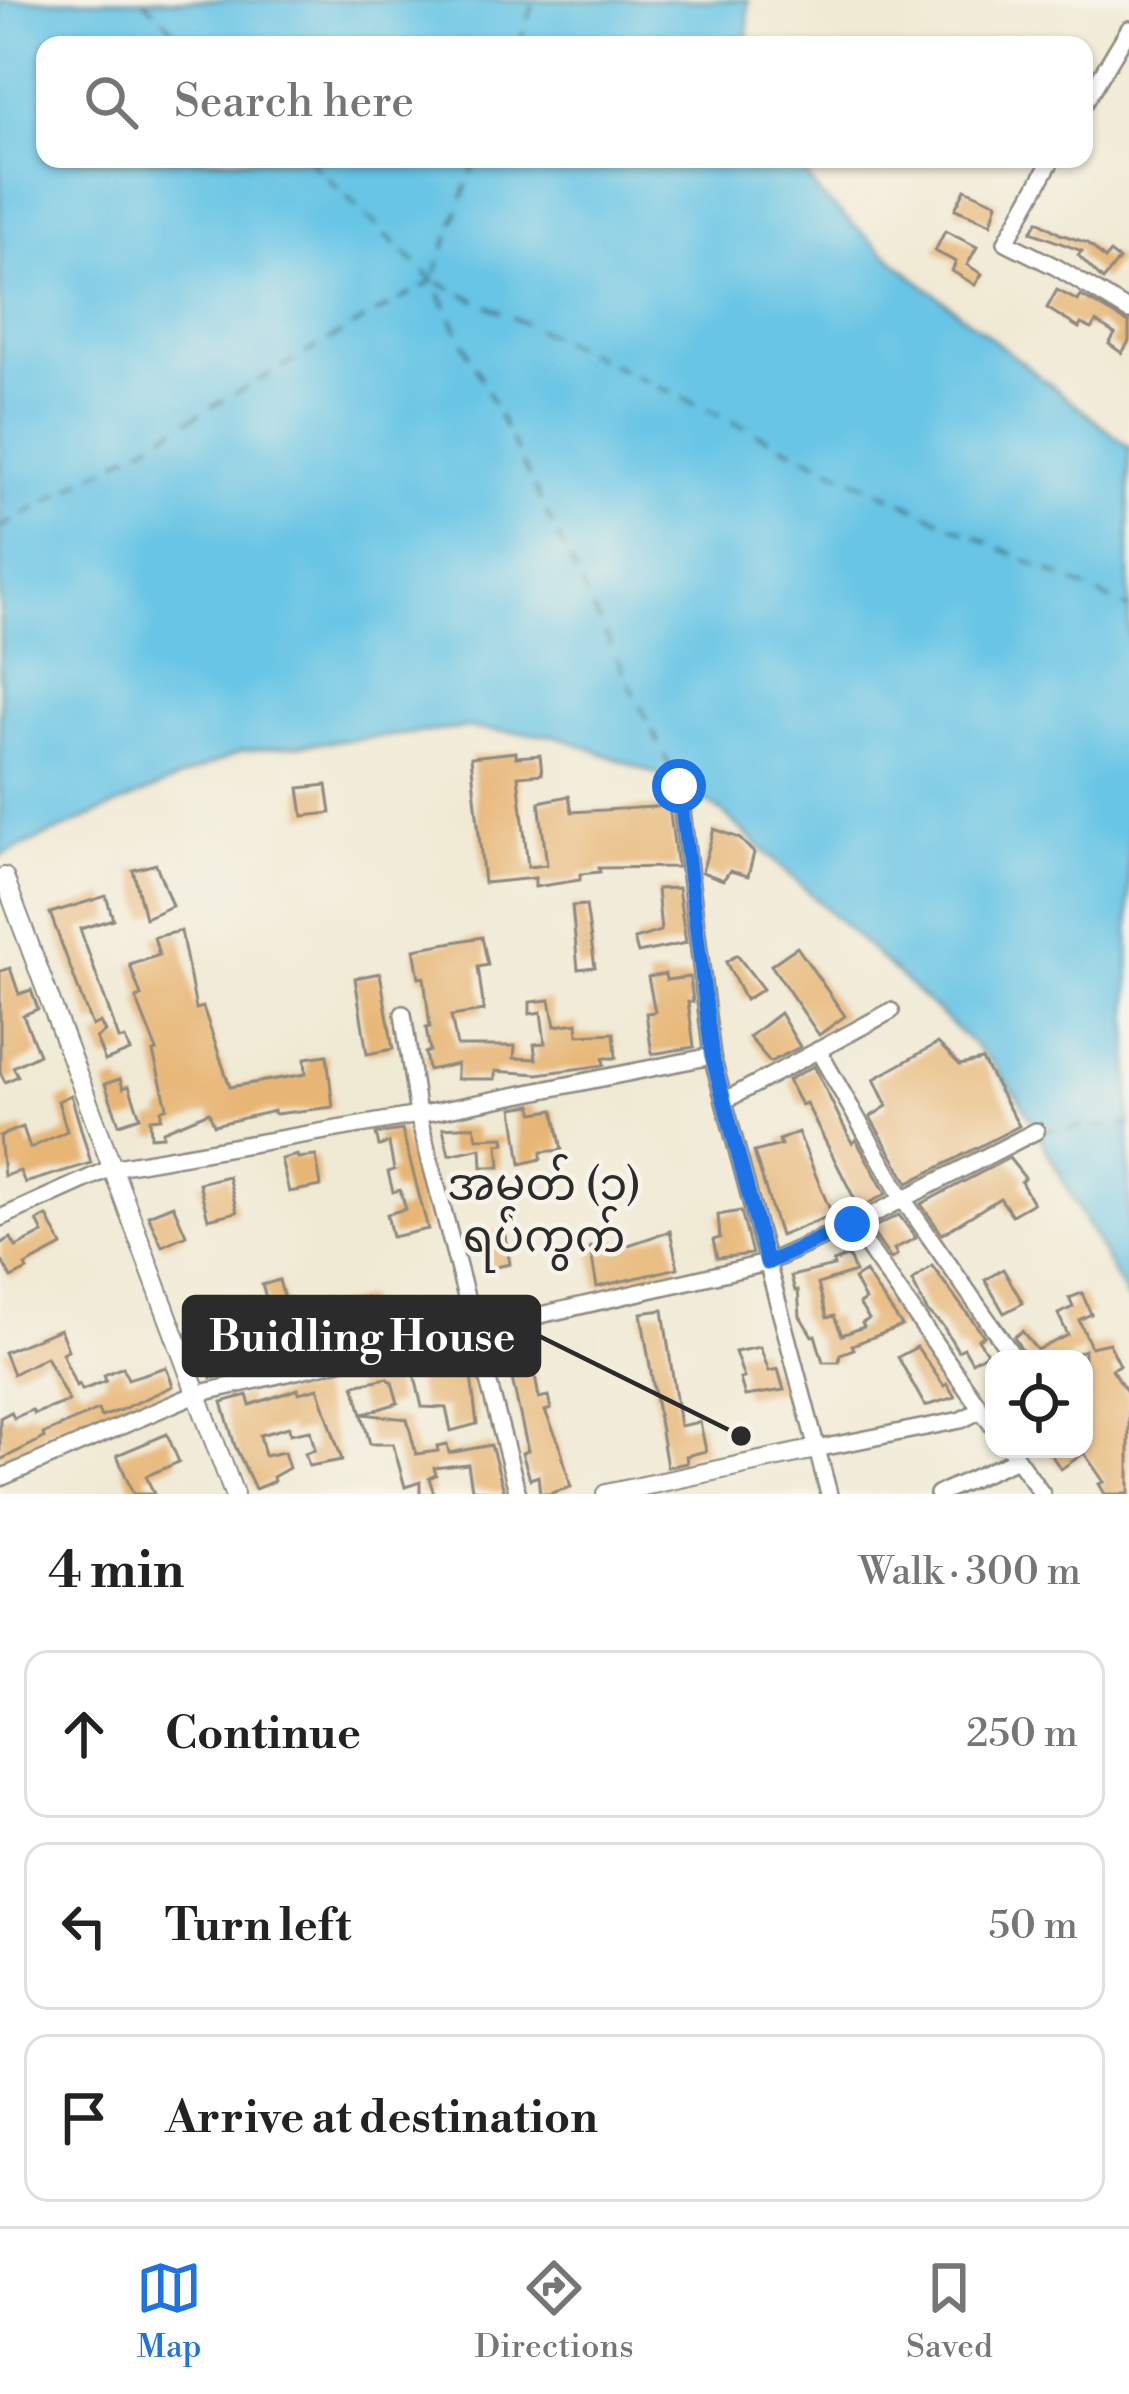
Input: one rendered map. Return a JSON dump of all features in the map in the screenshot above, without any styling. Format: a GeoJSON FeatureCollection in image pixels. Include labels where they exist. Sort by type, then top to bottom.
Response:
{"type":"FeatureCollection","features":[{"type":"Feature","properties":{"kind":"street"},"geometry":{"type":"LineString","coordinates":[[1093,89],[1129,29]]}},
{"type":"Feature","properties":{"kind":"street"},"geometry":{"type":"LineString","coordinates":[[1047,168],[1006,242],[1129,311]]}},
{"type":"Feature","properties":{"kind":"street"},"geometry":{"type":"LineString","coordinates":[[679,786],[712,1056],[829,1494]]}},
{"type":"Feature","properties":{"kind":"street"},"geometry":{"type":"LineString","coordinates":[[4,878],[234,1494]]}},
{"type":"Feature","properties":{"kind":"street"},"geometry":{"type":"LineString","coordinates":[[724,1101],[891,1011]]}},
{"type":"Feature","properties":{"kind":"street"},"geometry":{"type":"LineString","coordinates":[[403,1014],[418,1115],[518,1494]]}},
{"type":"Feature","properties":{"kind":"street"},"geometry":{"type":"LineString","coordinates":[[818,1050],[903,1198],[1009,1350]]}},
{"type":"Feature","properties":{"kind":"street"},"geometry":{"type":"LineString","coordinates":[[0,1218],[111,1168],[418,1115],[712,1056]]}},
{"type":"Feature","properties":{"kind":"street"},"geometry":{"type":"LineString","coordinates":[[0,1478],[196,1394],[767,1263],[1036,1131]]}},
{"type":"Feature","properties":{"kind":"street"},"geometry":{"type":"LineString","coordinates":[[852,1224],[985,1416]]}},
{"type":"Feature","properties":{"kind":"street"},"geometry":{"type":"LineString","coordinates":[[605,1494],[961,1420],[981,1411]]}},
{"type":"Feature","properties":{"kind":"street"},"geometry":{"type":"LineString","coordinates":[[938,1494],[1006,1458]]}},
{"type":"Feature","properties":{"kind":"street"},"geometry":{"type":"LineString","coordinates":[[1016,1458],[1042,1494]]}},
{"type":"Feature","properties":{"kind":"water"},"geometry":{"type":"Polygon","coordinates":[[[0,0],[748,0],[748,36],[36,36],[36,168],[801,168],[818,193],[901,267],[1129,447],[1129,1302],[1020,1100],[989,1059],[722,812],[656,774],[557,736],[466,728],[242,751],[0,856],[0,0]]]}},
{"type":"Feature","properties":{"kind":"building"},"geometry":{"type":"Polygon","coordinates":[[[965,189],[997,203],[991,224],[955,209],[965,189]]]}},
{"type":"Feature","properties":{"kind":"building"},"geometry":{"type":"Polygon","coordinates":[[[1038,221],[1088,243],[1105,259],[1110,253],[1119,260],[1103,280],[1078,255],[1082,251],[1031,232],[1038,221]]]}},
{"type":"Feature","properties":{"kind":"building"},"geometry":{"type":"Polygon","coordinates":[[[945,231],[977,247],[967,265],[982,274],[975,285],[952,271],[956,262],[935,251],[945,231]]]}},
{"type":"Feature","properties":{"kind":"building"},"geometry":{"type":"Polygon","coordinates":[[[1057,290],[1078,301],[1081,296],[1129,323],[1129,341],[1122,353],[1109,344],[1115,334],[1096,322],[1092,329],[1081,324],[1079,328],[1047,308],[1057,290]]]}},
{"type":"Feature","properties":{"kind":"building"},"geometry":{"type":"Polygon","coordinates":[[[516,752],[516,757],[540,755],[542,774],[518,776],[528,867],[547,865],[539,802],[569,796],[572,812],[669,806],[677,867],[599,868],[600,872],[580,874],[580,880],[535,887],[535,878],[484,883],[471,757],[516,752]]]}},
{"type":"Feature","properties":{"kind":"building"},"geometry":{"type":"Polygon","coordinates":[[[327,785],[331,813],[303,816],[299,788],[327,785]]]}},
{"type":"Feature","properties":{"kind":"building"},"geometry":{"type":"Polygon","coordinates":[[[714,829],[739,838],[754,853],[748,876],[730,871],[723,880],[702,872],[714,829]]]}},
{"type":"Feature","properties":{"kind":"building"},"geometry":{"type":"Polygon","coordinates":[[[156,864],[172,906],[145,918],[133,870],[156,864]]]}},
{"type":"Feature","properties":{"kind":"building"},"geometry":{"type":"Polygon","coordinates":[[[678,888],[686,943],[638,953],[634,939],[661,931],[657,889],[678,888]]]}},
{"type":"Feature","properties":{"kind":"building"},"geometry":{"type":"Polygon","coordinates":[[[106,896],[113,919],[80,929],[119,1039],[125,1039],[130,1051],[105,1061],[96,1038],[105,1032],[100,1022],[92,1026],[50,913],[106,896]]]}},
{"type":"Feature","properties":{"kind":"building"},"geometry":{"type":"Polygon","coordinates":[[[586,905],[595,967],[578,969],[572,906],[586,905]]]}},
{"type":"Feature","properties":{"kind":"building"},"geometry":{"type":"Polygon","coordinates":[[[181,931],[196,1009],[203,1007],[230,1087],[306,1074],[305,1058],[327,1055],[333,1107],[274,1111],[214,1125],[209,1112],[163,1131],[163,1136],[151,1137],[150,1119],[161,1118],[161,1110],[167,1107],[153,1052],[157,1051],[136,998],[141,996],[130,965],[159,955],[154,937],[181,931]]]}},
{"type":"Feature","properties":{"kind":"building"},"geometry":{"type":"Polygon","coordinates":[[[482,937],[488,965],[478,967],[484,1011],[451,1016],[457,1046],[515,1046],[514,1058],[536,1059],[534,1044],[545,1043],[541,1012],[530,1014],[530,1002],[550,1000],[555,1026],[577,1023],[578,1035],[614,1033],[616,1058],[603,1058],[604,1065],[538,1074],[495,1071],[495,1079],[457,1079],[457,1064],[428,1070],[426,1028],[430,1027],[424,977],[419,978],[414,949],[482,937]]]}},
{"type":"Feature","properties":{"kind":"building"},"geometry":{"type":"Polygon","coordinates":[[[797,947],[845,1016],[819,1035],[771,965],[797,947]]]}},
{"type":"Feature","properties":{"kind":"building"},"geometry":{"type":"Polygon","coordinates":[[[737,955],[763,989],[745,1000],[726,962],[737,955]]]}},
{"type":"Feature","properties":{"kind":"building"},"geometry":{"type":"Polygon","coordinates":[[[10,968],[19,994],[31,990],[38,1009],[23,1015],[39,1054],[13,1067],[18,1076],[5,1082],[0,1072],[0,971],[10,968]]]}},
{"type":"Feature","properties":{"kind":"building"},"geometry":{"type":"Polygon","coordinates":[[[380,973],[393,1049],[367,1054],[355,978],[380,973]]]}},
{"type":"Feature","properties":{"kind":"building"},"geometry":{"type":"Polygon","coordinates":[[[665,974],[666,980],[690,977],[694,1047],[652,1054],[646,1013],[655,1012],[648,977],[665,974]]]}},
{"type":"Feature","properties":{"kind":"building"},"geometry":{"type":"Polygon","coordinates":[[[780,1013],[800,1047],[770,1062],[749,1037],[780,1013]]]}},
{"type":"Feature","properties":{"kind":"building"},"geometry":{"type":"Polygon","coordinates":[[[938,1043],[960,1065],[982,1060],[1019,1126],[908,1183],[870,1117],[887,1106],[874,1079],[938,1043]]]}},
{"type":"Feature","properties":{"kind":"building"},"geometry":{"type":"Polygon","coordinates":[[[814,1066],[852,1143],[856,1140],[886,1194],[859,1208],[806,1103],[801,1105],[788,1080],[814,1066]]]}},
{"type":"Feature","properties":{"kind":"building"},"geometry":{"type":"Polygon","coordinates":[[[120,1079],[123,1088],[129,1086],[140,1117],[119,1124],[105,1084],[120,1079]]]}},
{"type":"Feature","properties":{"kind":"building"},"geometry":{"type":"Polygon","coordinates":[[[71,1095],[91,1163],[25,1183],[20,1171],[4,1176],[0,1136],[23,1127],[30,1148],[67,1131],[58,1101],[71,1095]]]}},
{"type":"Feature","properties":{"kind":"building"},"geometry":{"type":"Polygon","coordinates":[[[532,1105],[534,1113],[554,1110],[562,1150],[541,1152],[541,1159],[521,1164],[513,1108],[532,1105]]]}},
{"type":"Feature","properties":{"kind":"building"},"geometry":{"type":"Polygon","coordinates":[[[474,1126],[477,1138],[504,1137],[505,1143],[498,1144],[500,1167],[482,1167],[481,1148],[449,1155],[443,1128],[474,1126]]]}},
{"type":"Feature","properties":{"kind":"building"},"geometry":{"type":"Polygon","coordinates":[[[402,1130],[428,1229],[392,1237],[387,1214],[406,1209],[400,1190],[393,1192],[389,1143],[379,1146],[376,1134],[402,1130]]]}},
{"type":"Feature","properties":{"kind":"building"},"geometry":{"type":"Polygon","coordinates":[[[798,1132],[832,1215],[780,1236],[754,1152],[781,1145],[779,1140],[798,1132]]]}},
{"type":"Feature","properties":{"kind":"building"},"geometry":{"type":"Polygon","coordinates":[[[316,1156],[321,1186],[289,1192],[281,1159],[316,1156]]]}},
{"type":"Feature","properties":{"kind":"building"},"geometry":{"type":"Polygon","coordinates":[[[1009,1158],[1025,1178],[1021,1182],[1033,1203],[1012,1215],[1000,1198],[942,1234],[921,1204],[1009,1158]]]}},
{"type":"Feature","properties":{"kind":"building"},"geometry":{"type":"Polygon","coordinates":[[[228,1176],[237,1212],[208,1219],[199,1183],[228,1176]]]}},
{"type":"Feature","properties":{"kind":"building"},"geometry":{"type":"Polygon","coordinates":[[[173,1205],[186,1235],[162,1246],[148,1215],[173,1205]]]}},
{"type":"Feature","properties":{"kind":"building"},"geometry":{"type":"Polygon","coordinates":[[[741,1211],[752,1254],[717,1258],[713,1240],[720,1238],[718,1215],[741,1211]]]}},
{"type":"Feature","properties":{"kind":"building"},"geometry":{"type":"Polygon","coordinates":[[[899,1215],[916,1238],[894,1249],[897,1255],[891,1259],[870,1229],[899,1215]]]}},
{"type":"Feature","properties":{"kind":"building"},"geometry":{"type":"Polygon","coordinates":[[[47,1216],[62,1246],[11,1278],[0,1257],[0,1244],[11,1238],[16,1247],[43,1233],[37,1221],[47,1216]]]}},
{"type":"Feature","properties":{"kind":"building"},"geometry":{"type":"Polygon","coordinates":[[[504,1230],[510,1264],[486,1269],[479,1235],[504,1230]]]}},
{"type":"Feature","properties":{"kind":"building"},"geometry":{"type":"Polygon","coordinates":[[[670,1231],[678,1268],[597,1287],[590,1247],[607,1245],[608,1252],[670,1231]]]}},
{"type":"Feature","properties":{"kind":"building"},"geometry":{"type":"Polygon","coordinates":[[[849,1256],[855,1272],[818,1284],[827,1318],[834,1316],[842,1335],[864,1327],[862,1323],[869,1319],[859,1304],[865,1300],[854,1279],[865,1272],[902,1326],[852,1345],[854,1349],[840,1354],[839,1362],[823,1362],[815,1335],[800,1316],[798,1290],[791,1276],[834,1266],[833,1262],[849,1256]]]}},
{"type":"Feature","properties":{"kind":"building"},"geometry":{"type":"Polygon","coordinates":[[[932,1266],[984,1336],[978,1339],[985,1354],[972,1362],[964,1348],[958,1351],[927,1311],[912,1281],[932,1266]]]}},
{"type":"Feature","properties":{"kind":"building"},"geometry":{"type":"Polygon","coordinates":[[[1003,1269],[1023,1303],[1004,1313],[985,1280],[1003,1269]]]}},
{"type":"Feature","properties":{"kind":"building"},"geometry":{"type":"Polygon","coordinates":[[[279,1280],[288,1313],[366,1297],[369,1308],[392,1303],[397,1328],[357,1336],[359,1343],[285,1356],[262,1285],[279,1280]]]}},
{"type":"Feature","properties":{"kind":"building"},"geometry":{"type":"Polygon","coordinates":[[[1082,1293],[1091,1314],[1079,1320],[1091,1347],[1109,1343],[1120,1365],[1112,1369],[1129,1395],[1129,1494],[1105,1494],[1099,1484],[1104,1482],[1087,1458],[1093,1458],[1093,1350],[1037,1350],[1068,1335],[1058,1314],[1073,1307],[1069,1298],[1082,1293]]]}},
{"type":"Feature","properties":{"kind":"building"},"geometry":{"type":"Polygon","coordinates":[[[663,1310],[680,1426],[700,1422],[706,1451],[686,1456],[687,1463],[667,1467],[641,1313],[663,1310]]]}},
{"type":"Feature","properties":{"kind":"building"},"geometry":{"type":"Polygon","coordinates":[[[253,1322],[263,1366],[211,1378],[204,1353],[235,1344],[231,1327],[253,1322]]]}},
{"type":"Feature","properties":{"kind":"building"},"geometry":{"type":"Polygon","coordinates":[[[60,1329],[68,1350],[62,1353],[82,1390],[106,1381],[104,1375],[123,1367],[128,1379],[166,1367],[173,1386],[101,1417],[98,1410],[43,1434],[44,1438],[0,1460],[0,1418],[11,1412],[14,1418],[32,1410],[34,1414],[69,1401],[46,1357],[13,1374],[4,1352],[60,1329]]]}},
{"type":"Feature","properties":{"kind":"building"},"geometry":{"type":"Polygon","coordinates":[[[1022,1331],[1037,1350],[1022,1350],[1014,1337],[1022,1331]]]}},
{"type":"Feature","properties":{"kind":"building"},"geometry":{"type":"Polygon","coordinates":[[[760,1347],[769,1371],[778,1369],[784,1390],[745,1396],[735,1352],[760,1347]]]}},
{"type":"Feature","properties":{"kind":"building"},"geometry":{"type":"Polygon","coordinates":[[[917,1347],[955,1397],[925,1406],[898,1357],[917,1347]]]}},
{"type":"Feature","properties":{"kind":"building"},"geometry":{"type":"Polygon","coordinates":[[[468,1353],[477,1424],[451,1431],[446,1408],[422,1407],[413,1368],[468,1353]]]}},
{"type":"Feature","properties":{"kind":"building"},"geometry":{"type":"Polygon","coordinates":[[[523,1353],[526,1372],[534,1370],[539,1398],[548,1396],[551,1409],[545,1411],[571,1487],[548,1494],[540,1494],[538,1476],[530,1479],[522,1453],[528,1451],[507,1356],[523,1353]]]}},
{"type":"Feature","properties":{"kind":"building"},"geometry":{"type":"Polygon","coordinates":[[[387,1378],[398,1403],[363,1414],[407,1419],[416,1454],[438,1451],[437,1446],[447,1444],[449,1453],[491,1445],[505,1494],[472,1489],[468,1464],[434,1468],[436,1475],[429,1478],[434,1494],[420,1494],[420,1482],[405,1487],[393,1444],[370,1444],[354,1385],[387,1378]]]}},
{"type":"Feature","properties":{"kind":"building"},"geometry":{"type":"Polygon","coordinates":[[[318,1388],[342,1460],[309,1466],[305,1453],[315,1450],[310,1430],[290,1434],[289,1427],[260,1435],[265,1456],[284,1452],[289,1468],[255,1489],[222,1402],[247,1395],[250,1405],[298,1389],[299,1393],[318,1388]]]}},
{"type":"Feature","properties":{"kind":"building"},"geometry":{"type":"Polygon","coordinates":[[[167,1434],[179,1462],[146,1476],[154,1494],[133,1494],[117,1455],[167,1434]]]}},
{"type":"Feature","properties":{"kind":"building"},"geometry":{"type":"Polygon","coordinates":[[[1053,1458],[1077,1458],[1061,1469],[1053,1458]]]}},
{"type":"Feature","properties":{"kind":"ferry route"},"geometry":{"type":"LineString","coordinates":[[143,0],[181,36]]}},
{"type":"Feature","properties":{"kind":"ferry route"},"geometry":{"type":"LineString","coordinates":[[522,36],[535,0]]}},
{"type":"Feature","properties":{"kind":"ferry route"},"geometry":{"type":"LineString","coordinates":[[317,168],[433,280],[676,779]]}},
{"type":"Feature","properties":{"kind":"ferry route"},"geometry":{"type":"LineString","coordinates":[[474,168],[433,280],[1129,609]]}},
{"type":"Feature","properties":{"kind":"ferry route"},"geometry":{"type":"LineString","coordinates":[[0,528],[431,282]]}},
{"type":"Feature","properties":{"kind":"ferry route"},"geometry":{"type":"LineString","coordinates":[[1041,1130],[1129,1125]]}},
{"type":"Feature","properties":{"kind":"place","name":"Buidling House"},"geometry":{"type":"Point","coordinates":[741,1436]}},
{"type":"Feature","properties":{"kind":"district","name":"အမှတ် (၁) ရပ်ကွက်"},"geometry":{"type":"Point","coordinates":[544,1212]}},
{"type":"Feature","properties":{"kind":"route"},"geometry":{"type":"LineString","coordinates":[[679,786],[712,1056],[767,1263],[852,1224]]}}]}
